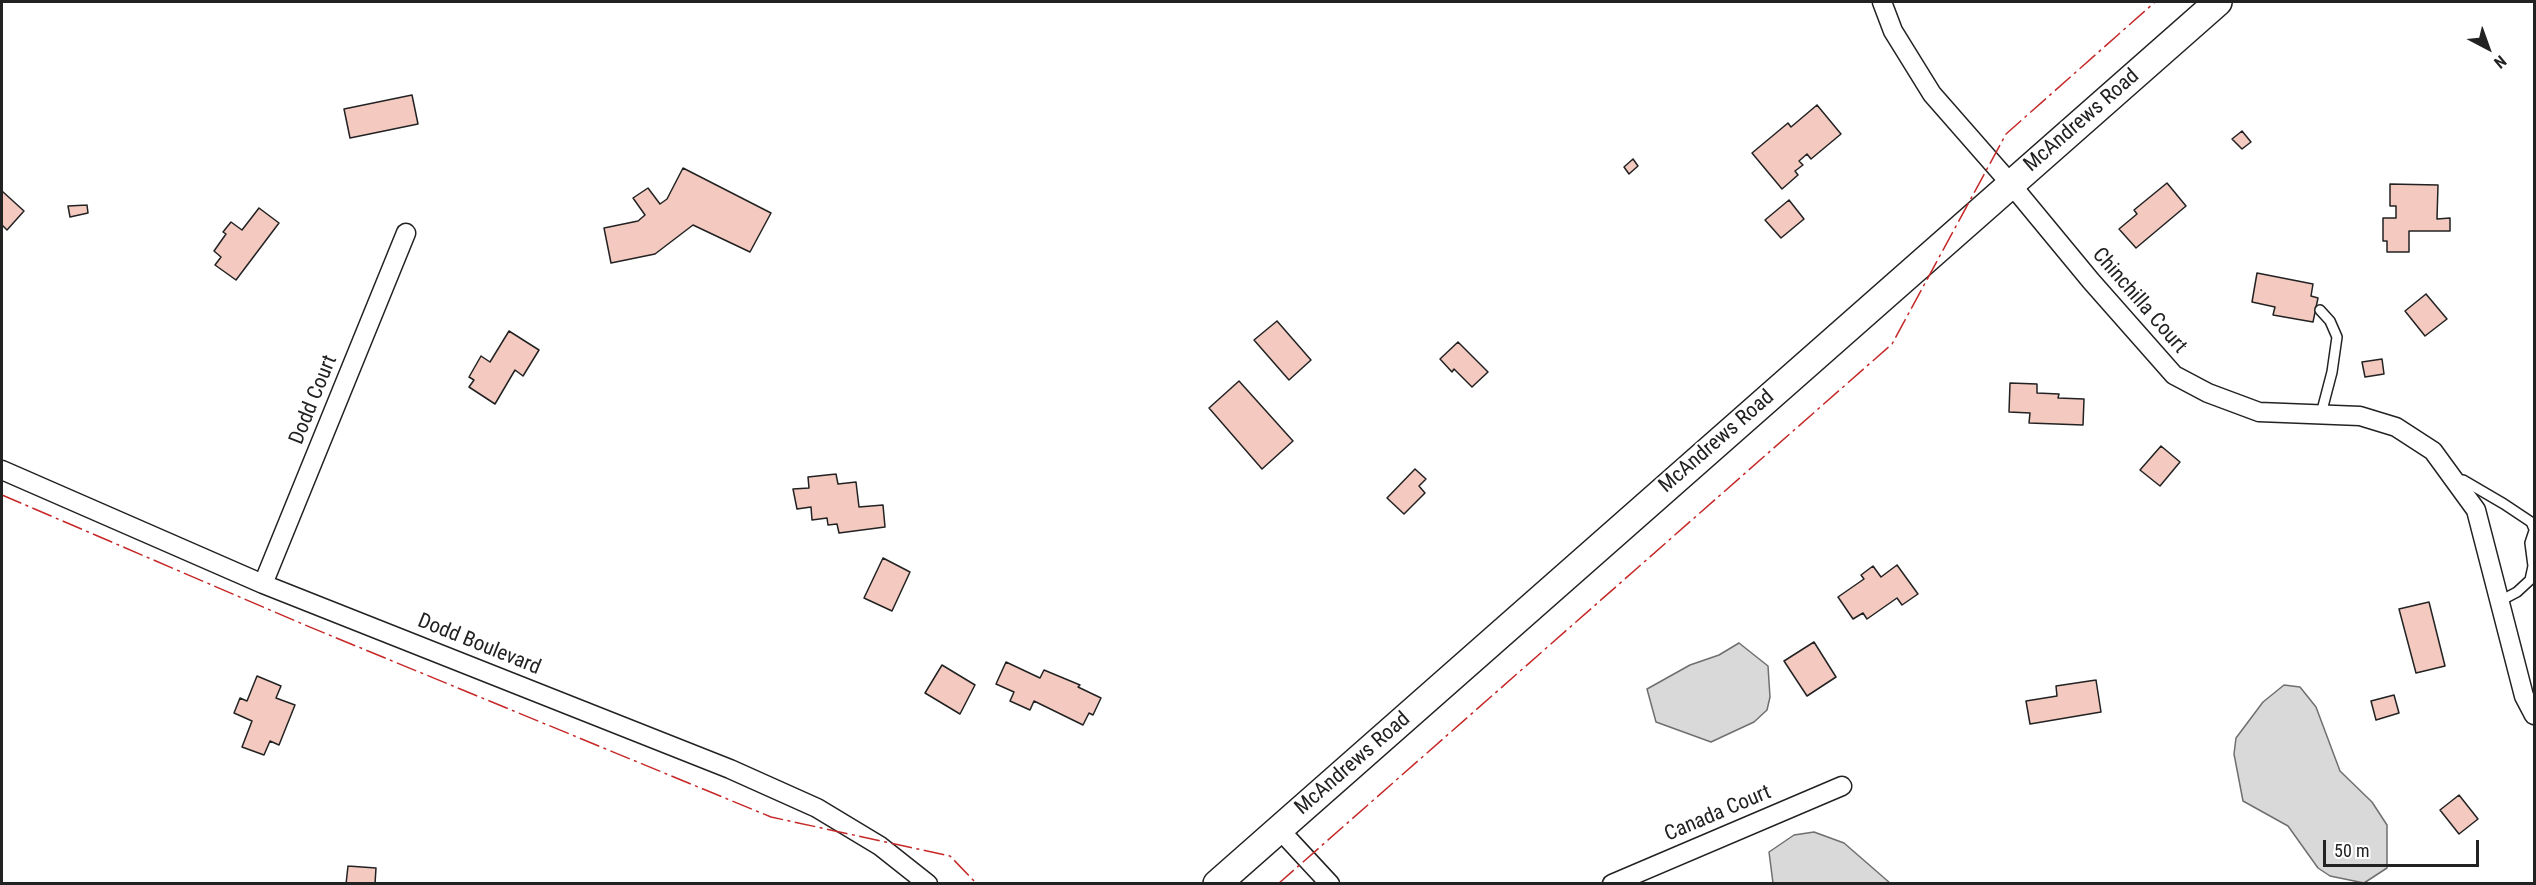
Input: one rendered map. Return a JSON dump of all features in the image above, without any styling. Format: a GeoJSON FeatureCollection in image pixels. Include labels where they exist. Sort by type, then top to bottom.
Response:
{"type":"FeatureCollection","features":[{"type":"Feature","properties":{"kind":"main road","name":"McAndrews Road"},"geometry":{"type":"LineString","coordinates":[[1217,884],[2218,2]]}},
{"type":"Feature","properties":{"kind":"street","name":"Chinchilla Court"},"geometry":{"type":"LineString","coordinates":[[1882,2],[1893,31],[1932,94],[2174,375],[2208,393],[2259,412],[2360,416],[2396,427],[2433,451],[2476,510],[2524,696],[2535,715]]}},
{"type":"Feature","properties":{"kind":"street","name":"Dodd Court"},"geometry":{"type":"LineString","coordinates":[[263,584],[406,232]]}},
{"type":"Feature","properties":{"kind":"street","name":"Dodd Boulevard"},"geometry":{"type":"LineString","coordinates":[[2,470],[263,584],[730,769],[817,808],[880,846],[928,884]]}},
{"type":"Feature","properties":{"kind":"street","name":"Canada Court"},"geometry":{"type":"LineString","coordinates":[[1612,884],[1842,786]]}},
{"type":"Feature","properties":{"kind":"street"},"geometry":{"type":"LineString","coordinates":[[1279,829],[1330,884]]}},
{"type":"Feature","properties":{"kind":"lane"},"geometry":{"type":"LineString","coordinates":[[2320,310],[2330,321],[2337,337],[2332,372],[2321,414]]}},
{"type":"Feature","properties":{"kind":"lane"},"geometry":{"type":"LineString","coordinates":[[2454,480],[2463,480],[2504,504],[2531,522],[2535,530],[2530,543],[2533,566],[2530,580],[2517,592],[2499,601]]}},
{"type":"Feature","properties":{"kind":"shaded area"},"geometry":{"type":"Polygon","coordinates":[[[1739,643],[1768,666],[1770,697],[1767,710],[1754,722],[1711,742],[1656,722],[1647,689],[1690,665],[1719,655],[1739,643]]]}},
{"type":"Feature","properties":{"kind":"shaded area"},"geometry":{"type":"Polygon","coordinates":[[[2284,685],[2300,687],[2316,707],[2340,771],[2372,802],[2387,825],[2387,868],[2364,883],[2330,876],[2318,868],[2288,826],[2243,801],[2234,754],[2236,738],[2263,702],[2284,685]]]}},
{"type":"Feature","properties":{"kind":"shaded area"},"geometry":{"type":"Polygon","coordinates":[[[1814,832],[1844,843],[1890,883],[1773,883],[1769,852],[1794,835],[1814,832]]]}},
{"type":"Feature","properties":{"kind":"building"},"geometry":{"type":"Polygon","coordinates":[[[412,95],[418,124],[350,138],[344,109],[412,95]]]}},
{"type":"Feature","properties":{"kind":"building"},"geometry":{"type":"Polygon","coordinates":[[[1817,105],[1841,134],[1811,159],[1807,154],[1799,161],[1803,165],[1795,171],[1798,175],[1782,189],[1752,153],[1788,123],[1791,127],[1817,105]]]}},
{"type":"Feature","properties":{"kind":"building"},"geometry":{"type":"Polygon","coordinates":[[[2242,131],[2251,142],[2242,149],[2232,139],[2242,131]]]}},
{"type":"Feature","properties":{"kind":"building"},"geometry":{"type":"Polygon","coordinates":[[[1633,159],[1638,166],[1629,174],[1624,167],[1633,159]]]}},
{"type":"Feature","properties":{"kind":"building"},"geometry":{"type":"Polygon","coordinates":[[[683,168],[771,213],[750,252],[693,225],[655,254],[611,263],[604,228],[638,221],[645,215],[633,198],[648,188],[660,204],[667,199],[683,168]]]}},
{"type":"Feature","properties":{"kind":"building"},"geometry":{"type":"Polygon","coordinates":[[[2167,183],[2186,206],[2136,248],[2119,229],[2137,214],[2134,210],[2167,183]]]}},
{"type":"Feature","properties":{"kind":"building"},"geometry":{"type":"Polygon","coordinates":[[[2390,184],[2438,185],[2437,219],[2450,218],[2450,231],[2409,231],[2409,252],[2387,252],[2387,241],[2383,241],[2383,218],[2396,218],[2396,206],[2390,206],[2390,184]]]}},
{"type":"Feature","properties":{"kind":"building"},"geometry":{"type":"Polygon","coordinates":[[[2,191],[24,211],[7,230],[2,225],[2,191]]]}},
{"type":"Feature","properties":{"kind":"building"},"geometry":{"type":"Polygon","coordinates":[[[1789,200],[1804,219],[1781,238],[1765,220],[1789,200]]]}},
{"type":"Feature","properties":{"kind":"building"},"geometry":{"type":"Polygon","coordinates":[[[87,205],[88,213],[70,217],[68,206],[87,205]]]}},
{"type":"Feature","properties":{"kind":"building"},"geometry":{"type":"Polygon","coordinates":[[[259,208],[279,223],[236,280],[215,265],[221,257],[214,251],[226,234],[223,232],[231,222],[242,230],[259,208]]]}},
{"type":"Feature","properties":{"kind":"building"},"geometry":{"type":"Polygon","coordinates":[[[2257,273],[2313,284],[2311,296],[2318,298],[2313,322],[2273,315],[2275,307],[2252,302],[2257,273]]]}},
{"type":"Feature","properties":{"kind":"building"},"geometry":{"type":"Polygon","coordinates":[[[2426,294],[2447,319],[2425,336],[2405,311],[2426,294]]]}},
{"type":"Feature","properties":{"kind":"building"},"geometry":{"type":"Polygon","coordinates":[[[1277,321],[1311,360],[1289,380],[1254,340],[1277,321]]]}},
{"type":"Feature","properties":{"kind":"building"},"geometry":{"type":"Polygon","coordinates":[[[509,331],[539,350],[523,376],[515,370],[495,404],[469,387],[474,380],[469,377],[481,356],[490,362],[509,331]]]}},
{"type":"Feature","properties":{"kind":"building"},"geometry":{"type":"Polygon","coordinates":[[[1458,342],[1488,372],[1472,387],[1454,369],[1452,372],[1440,359],[1458,342]]]}},
{"type":"Feature","properties":{"kind":"building"},"geometry":{"type":"Polygon","coordinates":[[[2382,359],[2384,374],[2365,377],[2362,362],[2382,359]]]}},
{"type":"Feature","properties":{"kind":"building"},"geometry":{"type":"Polygon","coordinates":[[[1239,381],[1293,441],[1262,469],[1209,408],[1239,381]]]}},
{"type":"Feature","properties":{"kind":"building"},"geometry":{"type":"Polygon","coordinates":[[[2010,383],[2037,384],[2037,393],[2059,394],[2058,398],[2084,399],[2083,425],[2029,423],[2030,413],[2009,412],[2010,383]]]}},
{"type":"Feature","properties":{"kind":"building"},"geometry":{"type":"Polygon","coordinates":[[[2161,446],[2180,462],[2160,486],[2140,470],[2161,446]]]}},
{"type":"Feature","properties":{"kind":"building"},"geometry":{"type":"Polygon","coordinates":[[[1415,469],[1426,479],[1419,486],[1425,493],[1404,514],[1387,498],[1415,469]]]}},
{"type":"Feature","properties":{"kind":"building"},"geometry":{"type":"Polygon","coordinates":[[[836,474],[838,484],[856,482],[859,507],[883,505],[885,527],[839,533],[837,524],[828,525],[827,518],[812,520],[811,507],[797,509],[793,489],[809,488],[808,477],[836,474]]]}},
{"type":"Feature","properties":{"kind":"building"},"geometry":{"type":"Polygon","coordinates":[[[883,558],[910,572],[892,611],[864,598],[883,558]]]}},
{"type":"Feature","properties":{"kind":"building"},"geometry":{"type":"Polygon","coordinates":[[[1897,565],[1918,594],[1902,605],[1897,598],[1867,619],[1863,613],[1853,619],[1838,597],[1864,579],[1861,575],[1873,566],[1881,577],[1897,565]]]}},
{"type":"Feature","properties":{"kind":"building"},"geometry":{"type":"Polygon","coordinates":[[[2429,602],[2445,666],[2416,673],[2399,609],[2429,602]]]}},
{"type":"Feature","properties":{"kind":"building"},"geometry":{"type":"Polygon","coordinates":[[[1814,642],[1836,677],[1807,696],[1784,661],[1814,642]]]}},
{"type":"Feature","properties":{"kind":"building"},"geometry":{"type":"Polygon","coordinates":[[[1006,662],[1040,678],[1044,670],[1080,685],[1078,687],[1101,698],[1093,715],[1089,713],[1083,725],[1034,701],[1030,710],[1010,701],[1014,692],[996,684],[1006,662]]]}},
{"type":"Feature","properties":{"kind":"building"},"geometry":{"type":"Polygon","coordinates":[[[942,665],[975,685],[960,714],[925,693],[942,665]]]}},
{"type":"Feature","properties":{"kind":"building"},"geometry":{"type":"Polygon","coordinates":[[[257,676],[281,686],[276,698],[295,705],[279,745],[270,741],[264,755],[242,747],[252,721],[234,713],[240,698],[247,701],[257,676]]]}},
{"type":"Feature","properties":{"kind":"building"},"geometry":{"type":"Polygon","coordinates":[[[2096,680],[2101,712],[2030,724],[2026,701],[2057,696],[2056,686],[2096,680]]]}},
{"type":"Feature","properties":{"kind":"building"},"geometry":{"type":"Polygon","coordinates":[[[2394,695],[2399,713],[2376,720],[2371,701],[2394,695]]]}},
{"type":"Feature","properties":{"kind":"building"},"geometry":{"type":"Polygon","coordinates":[[[2459,795],[2478,819],[2459,834],[2440,810],[2459,795]]]}},
{"type":"Feature","properties":{"kind":"building"},"geometry":{"type":"Polygon","coordinates":[[[348,866],[376,868],[375,884],[346,884],[348,866]]]}},
{"type":"Feature","properties":{"kind":"power"},"geometry":{"type":"LineString","coordinates":[[1278,884],[1892,344],[2006,134],[2155,2]]}},
{"type":"Feature","properties":{"kind":"power"},"geometry":{"type":"LineString","coordinates":[[2,495],[305,625],[771,817],[950,856],[977,884]]}}]}
